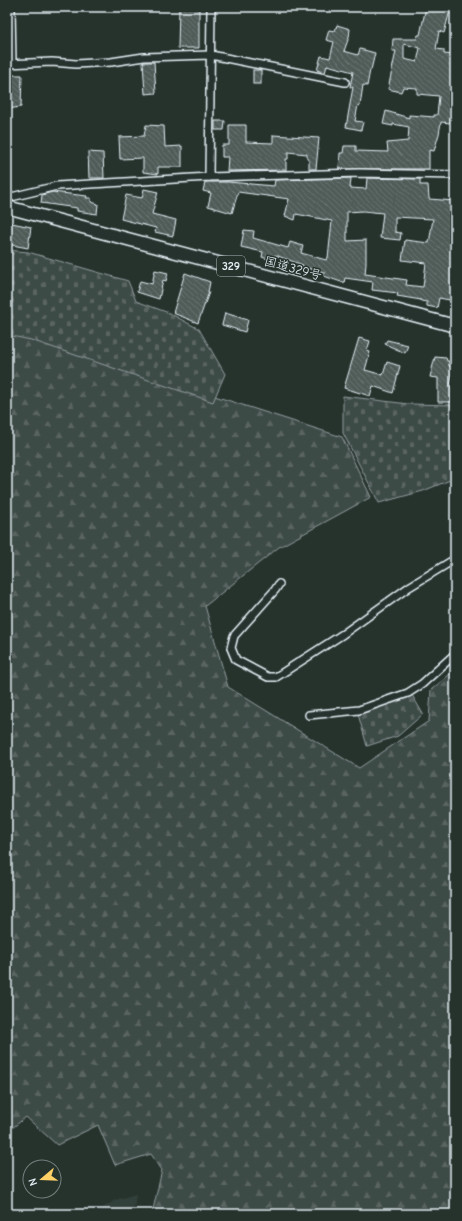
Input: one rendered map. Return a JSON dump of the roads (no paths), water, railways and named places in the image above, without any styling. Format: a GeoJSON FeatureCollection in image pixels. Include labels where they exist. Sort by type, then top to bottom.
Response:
{"type":"FeatureCollection","features":[{"type":"Feature","properties":{"kind":"highway","name":"国道329号"},"geometry":{"type":"LineString","coordinates":[[7,207],[455,326]]}},
{"type":"Feature","properties":{"kind":"street"},"geometry":{"type":"LineString","coordinates":[[11,7],[9,64],[52,62],[83,64],[111,62],[144,57],[210,55],[345,82]]}},
{"type":"Feature","properties":{"kind":"street"},"geometry":{"type":"LineString","coordinates":[[209,177],[211,7]]}},
{"type":"Feature","properties":{"kind":"street"},"geometry":{"type":"LineString","coordinates":[[7,198],[56,186],[209,177],[360,174],[455,175]]}},
{"type":"Feature","properties":{"kind":"street"},"geometry":{"type":"LineString","coordinates":[[279,584],[234,636],[231,648],[236,660],[268,677],[276,677],[343,634],[409,587],[455,559]]}},
{"type":"Feature","properties":{"kind":"street"},"geometry":{"type":"LineString","coordinates":[[309,715],[359,710],[408,693],[422,684],[455,654]]}}]}
